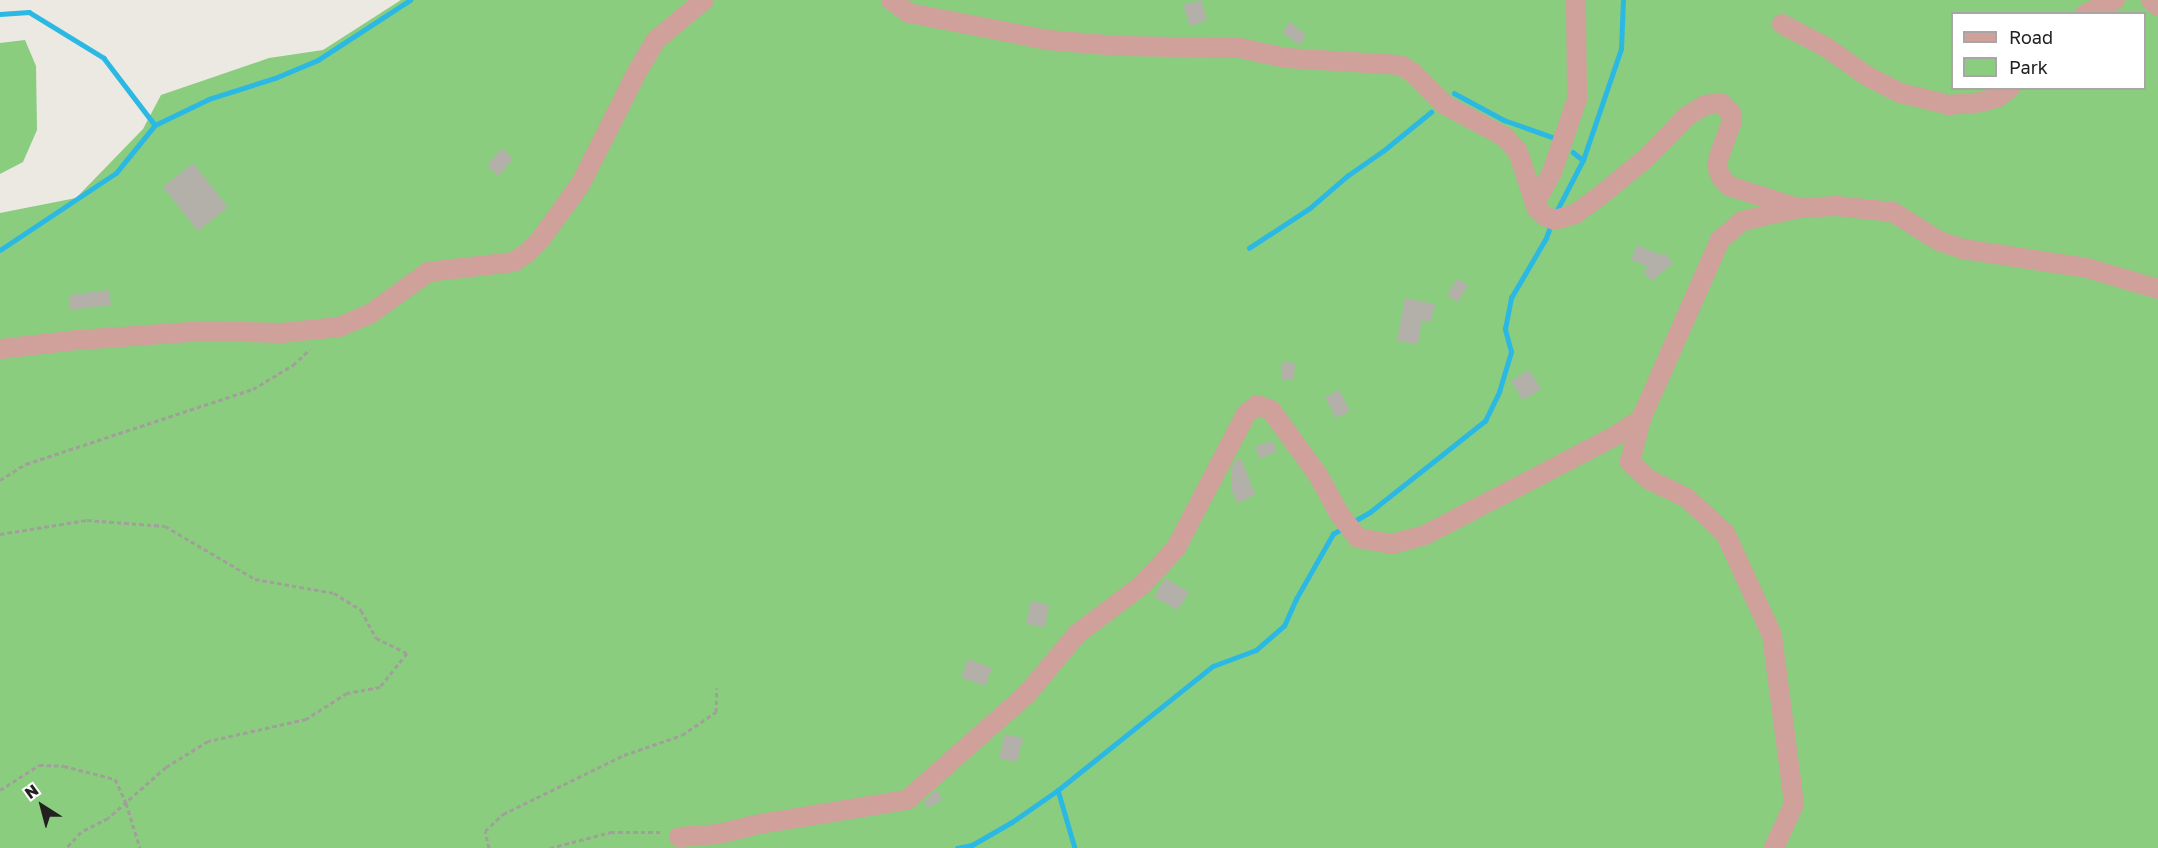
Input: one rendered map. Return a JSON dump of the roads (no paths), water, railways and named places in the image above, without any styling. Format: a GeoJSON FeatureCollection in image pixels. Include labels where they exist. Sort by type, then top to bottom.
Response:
{"type":"FeatureCollection","features":[{"type":"Feature","properties":{"kind":"street"},"geometry":{"type":"LineString","coordinates":[[0,349],[78,340],[205,331],[281,333],[339,327],[370,314],[428,272],[513,262],[526,254],[562,211],[580,185],[638,70],[656,40],[704,0]]}},
{"type":"Feature","properties":{"kind":"street"},"geometry":{"type":"LineString","coordinates":[[891,0],[909,14],[1048,40],[1118,46],[1240,48],[1286,58],[1400,64],[1412,72],[1445,105],[1505,137],[1518,152],[1535,203],[1545,216],[1555,220],[1575,214],[1646,158],[1688,116],[1705,105],[1721,103],[1731,113],[1732,121],[1719,156],[1718,167],[1721,177],[1735,189],[1766,196],[1799,208]]}},
{"type":"Feature","properties":{"kind":"street"},"geometry":{"type":"LineString","coordinates":[[1535,203],[1552,172],[1577,99],[1576,0]]}},
{"type":"Feature","properties":{"kind":"street"},"geometry":{"type":"LineString","coordinates":[[2089,12],[2115,0]]}},
{"type":"Feature","properties":{"kind":"street"},"geometry":{"type":"LineString","coordinates":[[2151,0],[2158,6]]}},
{"type":"Feature","properties":{"kind":"street"},"geometry":{"type":"LineString","coordinates":[[1782,24],[1826,47],[1867,76],[1901,93],[1949,105],[1981,102],[1998,97],[2007,90]]}},
{"type":"Feature","properties":{"kind":"street"},"geometry":{"type":"LineString","coordinates":[[1774,848],[1794,804],[1772,635],[1725,533],[1687,498],[1648,479],[1630,462],[1641,419],[1720,240],[1742,221],[1799,208],[1837,206],[1893,212],[1939,241],[1963,249],[2077,266],[2158,289]]}},
{"type":"Feature","properties":{"kind":"street"},"geometry":{"type":"LineString","coordinates":[[679,837],[719,834],[754,825],[908,800],[1028,694],[1077,634],[1142,585],[1176,548],[1246,414],[1257,405],[1271,410],[1318,475],[1340,515],[1358,538],[1392,544],[1425,535],[1615,436],[1641,419]]}},
{"type":"Feature","properties":{"kind":"waterway"},"geometry":{"type":"LineString","coordinates":[[0,250],[116,173],[155,125],[209,99],[275,78],[318,60],[410,0]]}},
{"type":"Feature","properties":{"kind":"waterway"},"geometry":{"type":"LineString","coordinates":[[1555,214],[1583,160],[1621,49],[1623,0]]}},
{"type":"Feature","properties":{"kind":"waterway"},"geometry":{"type":"LineString","coordinates":[[0,14],[29,12],[104,58],[155,125]]}},
{"type":"Feature","properties":{"kind":"waterway"},"geometry":{"type":"LineString","coordinates":[[1454,93],[1504,120],[1552,137]]}},
{"type":"Feature","properties":{"kind":"waterway"},"geometry":{"type":"LineString","coordinates":[[1249,248],[1310,208],[1347,176],[1383,151],[1431,112]]}},
{"type":"Feature","properties":{"kind":"waterway"},"geometry":{"type":"LineString","coordinates":[[1573,152],[1583,160]]}},
{"type":"Feature","properties":{"kind":"waterway"},"geometry":{"type":"LineString","coordinates":[[1351,523],[1370,512],[1485,421],[1499,392],[1511,352],[1505,329],[1511,298],[1546,238],[1551,224]]}},
{"type":"Feature","properties":{"kind":"waterway"},"geometry":{"type":"LineString","coordinates":[[957,848],[972,845],[1012,822],[1058,790],[1213,666],[1256,650],[1284,626],[1296,599],[1333,534],[1344,527]]}},
{"type":"Feature","properties":{"kind":"waterway"},"geometry":{"type":"LineString","coordinates":[[1058,790],[1075,848]]}}]}
